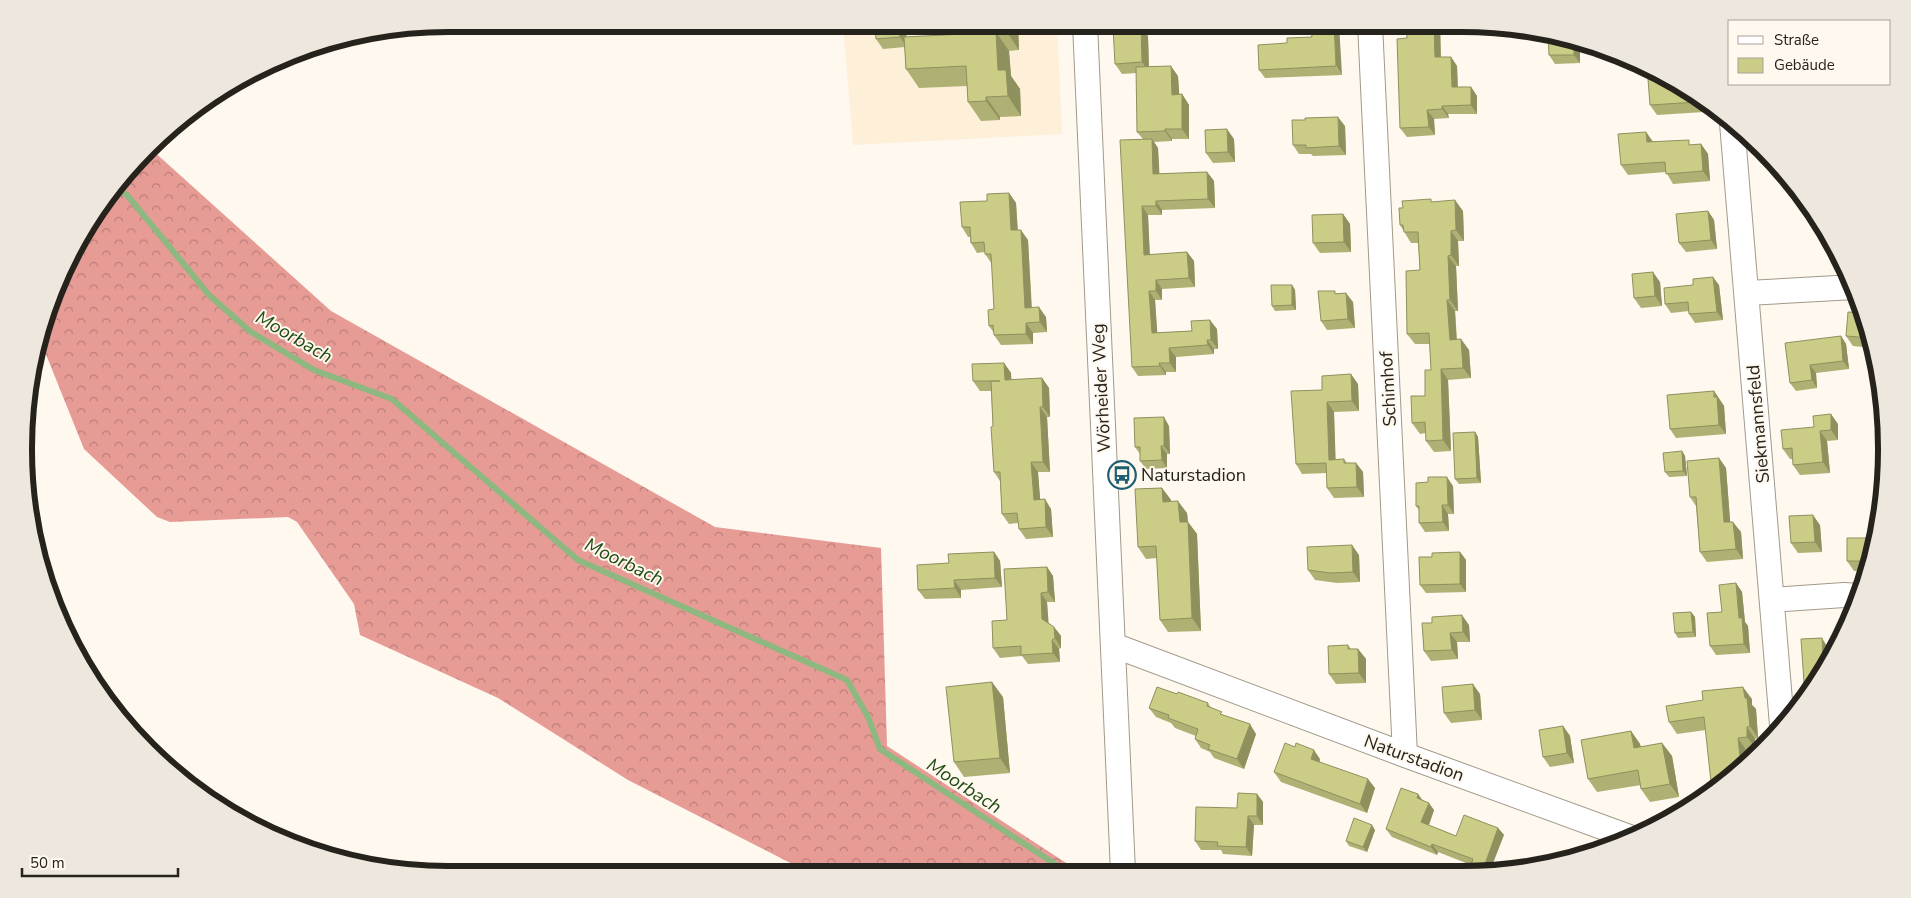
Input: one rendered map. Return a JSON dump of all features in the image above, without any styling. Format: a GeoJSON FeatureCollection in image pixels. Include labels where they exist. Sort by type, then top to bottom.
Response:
{"type":"FeatureCollection","features":[{"type":"Feature","properties":{"kind":"street","name":"Wörheider Weg"},"geometry":{"type":"LineString","coordinates":[[1085,32],[1123,866]]}},
{"type":"Feature","properties":{"kind":"street","name":"Schimhof"},"geometry":{"type":"LineString","coordinates":[[1370,32],[1405,755]]}},
{"type":"Feature","properties":{"kind":"street","name":"Siekmannsfeld"},"geometry":{"type":"LineString","coordinates":[[1733,133],[1781,716]]}},
{"type":"Feature","properties":{"kind":"street"},"geometry":{"type":"LineString","coordinates":[[1747,293],[1846,288]]}},
{"type":"Feature","properties":{"kind":"street"},"geometry":{"type":"LineString","coordinates":[[1772,600],[1852,595]]}},
{"type":"Feature","properties":{"kind":"street","name":"Naturstadion"},"geometry":{"type":"LineString","coordinates":[[1113,645],[1405,755],[1600,837]]}},
{"type":"Feature","properties":{"kind":"shaded area"},"geometry":{"type":"Polygon","coordinates":[[[844,32],[1057,32],[1062,134],[853,145],[844,32]]]}},
{"type":"Feature","properties":{"kind":"green space"},"geometry":{"type":"Polygon","coordinates":[[[155,153],[331,311],[715,527],[881,548],[887,746],[1071,866],[796,866],[628,780],[498,698],[360,635],[354,604],[297,522],[288,517],[170,522],[157,517],[84,449],[45,351],[47,341],[64,290],[88,241],[119,195],[155,153]]]}},
{"type":"Feature","properties":{"kind":"building"},"geometry":{"type":"Polygon","coordinates":[[[876,32],[900,32],[900,37],[876,39],[876,32]]]}},
{"type":"Feature","properties":{"kind":"building"},"geometry":{"type":"Polygon","coordinates":[[[965,32],[996,32],[998,70],[1006,70],[1008,96],[986,97],[986,101],[968,102],[966,66],[906,69],[904,37],[965,34],[965,32]]]}},
{"type":"Feature","properties":{"kind":"building"},"geometry":{"type":"Polygon","coordinates":[[[1113,32],[1141,32],[1142,62],[1115,64],[1113,32]]]}},
{"type":"Feature","properties":{"kind":"building"},"geometry":{"type":"Polygon","coordinates":[[[1311,32],[1334,32],[1336,66],[1259,70],[1258,45],[1287,43],[1287,38],[1312,37],[1311,32]]]}},
{"type":"Feature","properties":{"kind":"building"},"geometry":{"type":"Polygon","coordinates":[[[1407,32],[1434,32],[1435,57],[1451,57],[1452,87],[1471,87],[1471,105],[1442,106],[1442,109],[1427,110],[1429,127],[1400,128],[1397,39],[1407,38],[1407,32]]]}},
{"type":"Feature","properties":{"kind":"building"},"geometry":{"type":"Polygon","coordinates":[[[1548,42],[1574,48],[1574,55],[1549,55],[1548,42]]]}},
{"type":"Feature","properties":{"kind":"building"},"geometry":{"type":"Polygon","coordinates":[[[1171,66],[1172,95],[1182,94],[1182,129],[1137,132],[1136,67],[1171,66]]]}},
{"type":"Feature","properties":{"kind":"building"},"geometry":{"type":"Polygon","coordinates":[[[1648,79],[1653,79],[1692,102],[1650,105],[1648,79]]]}},
{"type":"Feature","properties":{"kind":"building"},"geometry":{"type":"Polygon","coordinates":[[[1338,117],[1339,146],[1306,148],[1306,145],[1293,145],[1292,120],[1338,117]]]}},
{"type":"Feature","properties":{"kind":"building"},"geometry":{"type":"Polygon","coordinates":[[[1227,129],[1228,152],[1206,153],[1205,130],[1227,129]]]}},
{"type":"Feature","properties":{"kind":"building"},"geometry":{"type":"Polygon","coordinates":[[[1646,132],[1647,142],[1689,140],[1689,145],[1701,144],[1703,171],[1666,174],[1665,162],[1621,165],[1618,134],[1646,132]]]}},
{"type":"Feature","properties":{"kind":"building"},"geometry":{"type":"Polygon","coordinates":[[[1152,139],[1153,174],[1207,172],[1208,199],[1156,201],[1156,206],[1142,206],[1144,255],[1187,252],[1189,278],[1156,280],[1156,291],[1149,291],[1152,333],[1192,331],[1191,321],[1210,320],[1211,340],[1207,340],[1208,345],[1169,348],[1170,363],[1159,363],[1160,366],[1132,367],[1120,140],[1152,139]]]}},
{"type":"Feature","properties":{"kind":"building"},"geometry":{"type":"Polygon","coordinates":[[[1009,193],[1011,230],[1021,230],[1025,308],[1039,307],[1040,322],[1026,323],[1026,334],[994,335],[993,325],[989,326],[988,310],[994,309],[991,254],[985,254],[984,242],[971,243],[970,227],[962,227],[960,202],[987,201],[987,194],[1009,193]]]}},
{"type":"Feature","properties":{"kind":"building"},"geometry":{"type":"Polygon","coordinates":[[[1431,199],[1431,202],[1455,200],[1456,230],[1451,231],[1451,255],[1448,256],[1450,300],[1447,300],[1450,340],[1461,339],[1463,368],[1441,369],[1443,440],[1426,441],[1425,422],[1412,423],[1411,396],[1425,396],[1425,370],[1431,370],[1429,333],[1407,334],[1406,271],[1420,270],[1418,232],[1404,232],[1403,225],[1400,225],[1399,208],[1403,208],[1402,201],[1431,199]]]}},
{"type":"Feature","properties":{"kind":"building"},"geometry":{"type":"Polygon","coordinates":[[[1708,211],[1711,240],[1679,243],[1676,214],[1708,211]]]}},
{"type":"Feature","properties":{"kind":"building"},"geometry":{"type":"Polygon","coordinates":[[[1343,214],[1344,242],[1313,243],[1312,215],[1343,214]]]}},
{"type":"Feature","properties":{"kind":"building"},"geometry":{"type":"Polygon","coordinates":[[[1653,272],[1655,296],[1634,298],[1632,274],[1653,272]]]}},
{"type":"Feature","properties":{"kind":"building"},"geometry":{"type":"Polygon","coordinates":[[[1713,277],[1717,312],[1689,314],[1688,302],[1665,304],[1664,288],[1693,285],[1693,279],[1713,277]]]}},
{"type":"Feature","properties":{"kind":"building"},"geometry":{"type":"Polygon","coordinates":[[[1271,285],[1292,285],[1292,305],[1272,306],[1271,285]]]}},
{"type":"Feature","properties":{"kind":"building"},"geometry":{"type":"Polygon","coordinates":[[[1318,291],[1335,291],[1335,294],[1346,293],[1348,319],[1321,321],[1318,291]]]}},
{"type":"Feature","properties":{"kind":"building"},"geometry":{"type":"Polygon","coordinates":[[[1848,312],[1855,312],[1863,337],[1846,336],[1848,312]]]}},
{"type":"Feature","properties":{"kind":"building"},"geometry":{"type":"Polygon","coordinates":[[[1841,336],[1843,361],[1810,365],[1812,380],[1790,383],[1785,343],[1841,336]]]}},
{"type":"Feature","properties":{"kind":"building"},"geometry":{"type":"Polygon","coordinates":[[[1004,363],[1005,380],[1042,378],[1043,407],[1040,407],[1043,462],[1031,462],[1034,500],[1045,499],[1046,527],[1019,529],[1017,513],[1002,514],[1000,472],[994,472],[991,427],[993,426],[991,381],[973,381],[972,364],[1004,363]]]}},
{"type":"Feature","properties":{"kind":"building"},"geometry":{"type":"Polygon","coordinates":[[[1351,374],[1352,401],[1327,402],[1329,460],[1344,459],[1344,463],[1356,463],[1357,487],[1327,488],[1326,463],[1296,464],[1291,391],[1322,390],[1322,376],[1351,374]]]}},
{"type":"Feature","properties":{"kind":"building"},"geometry":{"type":"Polygon","coordinates":[[[1714,391],[1714,397],[1717,397],[1719,425],[1670,429],[1667,395],[1714,391]]]}},
{"type":"Feature","properties":{"kind":"building"},"geometry":{"type":"Polygon","coordinates":[[[1831,414],[1831,430],[1820,431],[1823,462],[1793,465],[1792,448],[1783,449],[1781,430],[1814,427],[1813,416],[1831,414]]]}},
{"type":"Feature","properties":{"kind":"building"},"geometry":{"type":"Polygon","coordinates":[[[1164,417],[1164,446],[1161,446],[1162,460],[1140,461],[1140,447],[1135,447],[1134,418],[1164,417]]]}},
{"type":"Feature","properties":{"kind":"building"},"geometry":{"type":"Polygon","coordinates":[[[1475,432],[1477,478],[1455,479],[1453,433],[1475,432]]]}},
{"type":"Feature","properties":{"kind":"building"},"geometry":{"type":"Polygon","coordinates":[[[1682,451],[1683,471],[1665,472],[1663,453],[1682,451]]]}},
{"type":"Feature","properties":{"kind":"building"},"geometry":{"type":"Polygon","coordinates":[[[1719,458],[1724,522],[1733,522],[1736,549],[1700,552],[1696,497],[1690,497],[1687,461],[1719,458]]]}},
{"type":"Feature","properties":{"kind":"building"},"geometry":{"type":"Polygon","coordinates":[[[1428,477],[1447,477],[1448,505],[1442,505],[1443,522],[1419,523],[1419,506],[1416,506],[1416,483],[1428,482],[1428,477]]]}},
{"type":"Feature","properties":{"kind":"building"},"geometry":{"type":"Polygon","coordinates":[[[1162,488],[1163,502],[1178,501],[1180,522],[1188,522],[1192,618],[1160,620],[1156,546],[1138,547],[1135,489],[1162,488]]]}},
{"type":"Feature","properties":{"kind":"building"},"geometry":{"type":"Polygon","coordinates":[[[1813,515],[1815,542],[1791,543],[1789,516],[1813,515]]]}},
{"type":"Feature","properties":{"kind":"building"},"geometry":{"type":"Polygon","coordinates":[[[1847,538],[1868,538],[1863,561],[1847,561],[1847,538]]]}},
{"type":"Feature","properties":{"kind":"building"},"geometry":{"type":"Polygon","coordinates":[[[1352,545],[1353,572],[1330,573],[1308,570],[1307,547],[1352,545]]]}},
{"type":"Feature","properties":{"kind":"building"},"geometry":{"type":"Polygon","coordinates":[[[994,552],[995,578],[954,580],[955,588],[918,590],[917,565],[949,563],[948,554],[994,552]]]}},
{"type":"Feature","properties":{"kind":"building"},"geometry":{"type":"Polygon","coordinates":[[[1460,552],[1460,584],[1420,585],[1419,557],[1432,557],[1432,553],[1460,552]]]}},
{"type":"Feature","properties":{"kind":"building"},"geometry":{"type":"Polygon","coordinates":[[[1047,567],[1048,592],[1041,593],[1042,619],[1054,627],[1053,653],[1021,655],[1021,646],[993,648],[992,621],[1007,620],[1004,569],[1047,567]]]}},
{"type":"Feature","properties":{"kind":"building"},"geometry":{"type":"Polygon","coordinates":[[[1736,583],[1739,618],[1742,618],[1744,644],[1710,646],[1707,613],[1722,612],[1719,585],[1736,583]]]}},
{"type":"Feature","properties":{"kind":"building"},"geometry":{"type":"Polygon","coordinates":[[[1691,612],[1693,632],[1675,633],[1673,613],[1691,612]]]}},
{"type":"Feature","properties":{"kind":"building"},"geometry":{"type":"Polygon","coordinates":[[[1462,615],[1463,632],[1450,633],[1452,650],[1424,651],[1422,623],[1432,623],[1432,617],[1462,615]]]}},
{"type":"Feature","properties":{"kind":"building"},"geometry":{"type":"Polygon","coordinates":[[[1822,638],[1823,657],[1804,685],[1801,639],[1822,638]]]}},
{"type":"Feature","properties":{"kind":"building"},"geometry":{"type":"Polygon","coordinates":[[[1348,645],[1348,649],[1358,649],[1359,673],[1329,674],[1328,646],[1348,645]]]}},
{"type":"Feature","properties":{"kind":"building"},"geometry":{"type":"Polygon","coordinates":[[[992,682],[1000,758],[954,762],[946,687],[992,682]]]}},
{"type":"Feature","properties":{"kind":"building"},"geometry":{"type":"Polygon","coordinates":[[[1473,684],[1475,710],[1444,713],[1442,687],[1473,684]]]}},
{"type":"Feature","properties":{"kind":"building"},"geometry":{"type":"Polygon","coordinates":[[[1157,687],[1177,694],[1178,692],[1208,703],[1207,706],[1222,712],[1220,714],[1250,724],[1237,759],[1208,749],[1210,745],[1195,739],[1198,729],[1168,718],[1169,715],[1149,708],[1157,687]]]}},
{"type":"Feature","properties":{"kind":"building"},"geometry":{"type":"Polygon","coordinates":[[[1743,687],[1745,698],[1747,698],[1750,726],[1747,727],[1747,737],[1738,738],[1740,759],[1711,782],[1704,717],[1669,722],[1666,706],[1703,700],[1702,691],[1743,687]]]}},
{"type":"Feature","properties":{"kind":"building"},"geometry":{"type":"Polygon","coordinates":[[[1563,726],[1567,753],[1543,757],[1539,730],[1563,726]]]}},
{"type":"Feature","properties":{"kind":"building"},"geometry":{"type":"Polygon","coordinates":[[[1631,731],[1634,748],[1662,743],[1670,784],[1641,789],[1638,770],[1588,779],[1581,740],[1631,731]]]}},
{"type":"Feature","properties":{"kind":"building"},"geometry":{"type":"Polygon","coordinates":[[[1285,743],[1295,747],[1296,743],[1314,750],[1311,759],[1368,779],[1360,804],[1274,772],[1285,743]]]}},
{"type":"Feature","properties":{"kind":"building"},"geometry":{"type":"Polygon","coordinates":[[[1401,788],[1418,794],[1417,798],[1429,803],[1421,822],[1456,836],[1464,815],[1498,828],[1485,864],[1487,865],[1471,866],[1473,859],[1432,844],[1431,847],[1386,829],[1401,788]]]}},
{"type":"Feature","properties":{"kind":"building"},"geometry":{"type":"Polygon","coordinates":[[[1238,793],[1257,794],[1257,816],[1248,816],[1246,847],[1217,846],[1218,842],[1195,841],[1196,807],[1237,808],[1238,793]]]}},
{"type":"Feature","properties":{"kind":"building"},"geometry":{"type":"Polygon","coordinates":[[[1354,818],[1372,825],[1363,847],[1346,841],[1354,818]]]}},
{"type":"Feature","properties":{"kind":"waterway","name":"Moorbach"},"geometry":{"type":"LineString","coordinates":[[122,192],[127,195],[209,295],[251,332],[314,370],[392,399],[578,560],[847,680],[868,717],[880,749],[1058,866]]}},
{"type":"Feature","properties":{"kind":"place","name":"Naturstadion"},"geometry":{"type":"Point","coordinates":[1122,475]}}]}
